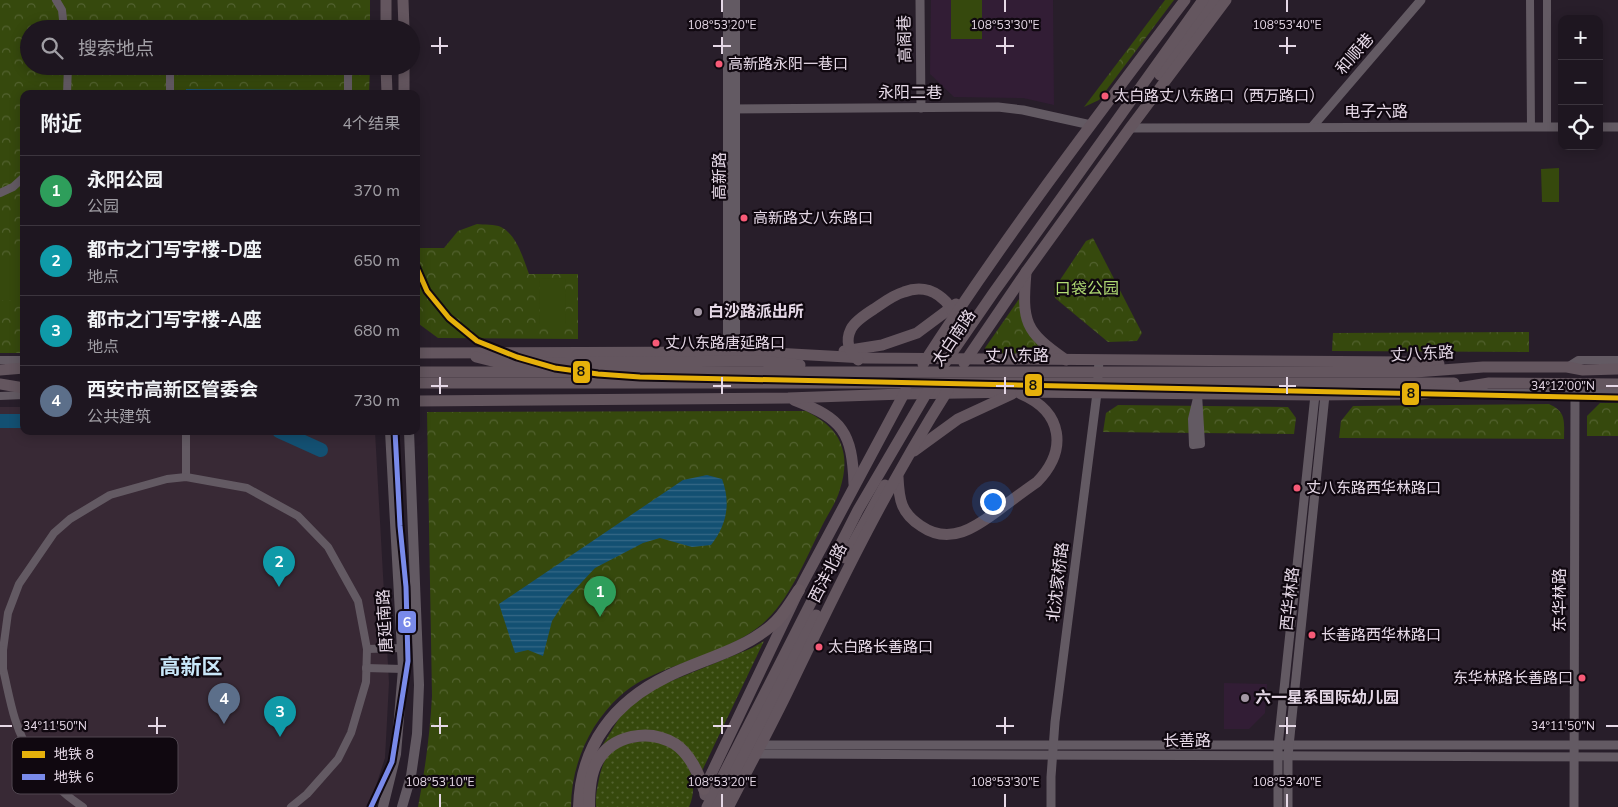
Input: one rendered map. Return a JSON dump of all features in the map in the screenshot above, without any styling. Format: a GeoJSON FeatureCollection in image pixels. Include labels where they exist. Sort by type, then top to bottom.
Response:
{"type":"FeatureCollection","features":[{"type":"Feature","properties":{"kind":"highway"},"geometry":{"type":"LineString","coordinates":[[580,807],[582,782],[587,764],[596,740],[610,718],[644,689],[754,639],[782,616],[799,590]]}},
{"type":"Feature","properties":{"kind":"highway"},"geometry":{"type":"LineString","coordinates":[[589,807],[590,784],[596,764],[605,751],[616,742],[643,735],[658,737],[676,745],[688,757],[713,802]]}},
{"type":"Feature","properties":{"kind":"main road"},"geometry":{"type":"LineString","coordinates":[[386,0],[386,20]]}},
{"type":"Feature","properties":{"kind":"main road"},"geometry":{"type":"LineString","coordinates":[[404,0],[404,20]]}},
{"type":"Feature","properties":{"kind":"main road","name":"高新路"},"geometry":{"type":"LineString","coordinates":[[728,0],[731,109],[732,352]]}},
{"type":"Feature","properties":{"kind":"main road","name":"高新路"},"geometry":{"type":"LineString","coordinates":[[731,109],[735,0]]}},
{"type":"Feature","properties":{"kind":"main road","name":"太白南路"},"geometry":{"type":"LineString","coordinates":[[926,358],[969,294],[1091,125],[1185,0]]}},
{"type":"Feature","properties":{"kind":"main road","name":"太白南路"},"geometry":{"type":"LineString","coordinates":[[713,802],[858,510],[956,346],[1203,0]]}},
{"type":"Feature","properties":{"kind":"main road","name":"太白南路"},"geometry":{"type":"LineString","coordinates":[[713,802],[856,536],[906,454],[939,388],[1041,240],[1214,0]]}},
{"type":"Feature","properties":{"kind":"main road","name":"太白南路"},"geometry":{"type":"LineString","coordinates":[[967,359],[1026,272],[1130,128],[1226,0]]}},
{"type":"Feature","properties":{"kind":"main road"},"geometry":{"type":"LineString","coordinates":[[386,75],[387,90]]}},
{"type":"Feature","properties":{"kind":"main road"},"geometry":{"type":"LineString","coordinates":[[404,75],[404,90]]}},
{"type":"Feature","properties":{"kind":"main road"},"geometry":{"type":"LineString","coordinates":[[1026,272],[1025,315],[1029,326],[1042,343],[1066,360]]}},
{"type":"Feature","properties":{"kind":"main road"},"geometry":{"type":"LineString","coordinates":[[891,372],[870,368],[860,362],[852,354],[848,346],[848,337],[851,328],[862,318],[905,291],[919,289],[931,291],[944,298],[952,311],[957,327],[956,346]]}},
{"type":"Feature","properties":{"kind":"main road"},"geometry":{"type":"LineString","coordinates":[[816,355],[882,345],[917,333],[969,294]]}},
{"type":"Feature","properties":{"kind":"main road"},"geometry":{"type":"LineString","coordinates":[[420,353],[732,352],[866,358],[1406,362],[1483,367]]}},
{"type":"Feature","properties":{"kind":"main road"},"geometry":{"type":"LineString","coordinates":[[458,353],[500,363],[761,362],[866,377]]}},
{"type":"Feature","properties":{"kind":"main road","name":"西沣北路"},"geometry":{"type":"LineString","coordinates":[[926,358],[903,394],[799,590],[713,802],[729,806],[906,454],[967,359]]}},
{"type":"Feature","properties":{"kind":"main road","name":"丈八东路"},"geometry":{"type":"LineString","coordinates":[[451,402],[788,398],[1016,392],[1320,395],[1418,383],[1483,367],[1567,367],[1583,370],[1618,370]]}},
{"type":"Feature","properties":{"kind":"main road"},"geometry":{"type":"LineString","coordinates":[[0,370],[20,370]]}},
{"type":"Feature","properties":{"kind":"main road","name":"丈八东路"},"geometry":{"type":"LineString","coordinates":[[420,372],[866,377],[974,383],[1092,381],[1618,384]]}},
{"type":"Feature","properties":{"kind":"main road","name":"丈八东路"},"geometry":{"type":"LineString","coordinates":[[420,383],[866,377],[891,372],[1418,383]]}},
{"type":"Feature","properties":{"kind":"main road"},"geometry":{"type":"LineString","coordinates":[[420,401],[451,402],[480,394],[762,392],[866,377]]}},
{"type":"Feature","properties":{"kind":"main road"},"geometry":{"type":"LineString","coordinates":[[974,383],[1010,390],[1035,400],[1047,410],[1054,423],[1057,435],[1056,448],[1053,460],[1037,482],[976,527],[960,534],[944,535],[926,530],[911,520],[902,506],[898,493],[898,475],[906,454],[958,419],[1016,392]]}},
{"type":"Feature","properties":{"kind":"main road"},"geometry":{"type":"LineString","coordinates":[[0,384],[20,384]]}},
{"type":"Feature","properties":{"kind":"main road"},"geometry":{"type":"LineString","coordinates":[[0,384],[20,387]]}},
{"type":"Feature","properties":{"kind":"main road"},"geometry":{"type":"LineString","coordinates":[[788,398],[819,410],[832,419],[843,432],[850,445],[854,487]]}},
{"type":"Feature","properties":{"kind":"main road","name":"唐延南路"},"geometry":{"type":"LineString","coordinates":[[383,807],[396,754],[403,669],[390,435]]}},
{"type":"Feature","properties":{"kind":"main road","name":"唐延南路"},"geometry":{"type":"LineString","coordinates":[[402,807],[411,776],[415,750],[419,685],[409,435]]}},
{"type":"Feature","properties":{"kind":"street"},"geometry":{"type":"LineString","coordinates":[[56,0],[62,10],[63,20]]}},
{"type":"Feature","properties":{"kind":"street","name":"高阁巷"},"geometry":{"type":"LineString","coordinates":[[920,0],[921,108]]}},
{"type":"Feature","properties":{"kind":"street","name":"和顺巷"},"geometry":{"type":"LineString","coordinates":[[1312,127],[1421,0]]}},
{"type":"Feature","properties":{"kind":"street"},"geometry":{"type":"LineString","coordinates":[[1530,0],[1531,127]]}},
{"type":"Feature","properties":{"kind":"street"},"geometry":{"type":"LineString","coordinates":[[1547,0],[1547,127]]}},
{"type":"Feature","properties":{"kind":"street"},"geometry":{"type":"LineString","coordinates":[[67,90],[68,75]]}},
{"type":"Feature","properties":{"kind":"street"},"geometry":{"type":"LineString","coordinates":[[170,75],[170,90]]}},
{"type":"Feature","properties":{"kind":"street"},"geometry":{"type":"LineString","coordinates":[[348,75],[348,90]]}},
{"type":"Feature","properties":{"kind":"street","name":"永阳二巷"},"geometry":{"type":"LineString","coordinates":[[731,109],[998,107],[1023,110],[1091,125]]}},
{"type":"Feature","properties":{"kind":"street","name":"电子六路"},"geometry":{"type":"LineString","coordinates":[[1130,128],[1558,127]]}},
{"type":"Feature","properties":{"kind":"street"},"geometry":{"type":"LineString","coordinates":[[1603,127],[1618,127]]}},
{"type":"Feature","properties":{"kind":"street"},"geometry":{"type":"LineString","coordinates":[[0,193],[13,187],[20,180]]}},
{"type":"Feature","properties":{"kind":"street"},"geometry":{"type":"LineString","coordinates":[[0,360],[20,360]]}},
{"type":"Feature","properties":{"kind":"street","name":"北沈家桥路"},"geometry":{"type":"LineString","coordinates":[[1052,807],[1053,745],[1097,393],[1099,360]]}},
{"type":"Feature","properties":{"kind":"street"},"geometry":{"type":"LineString","coordinates":[[1567,367],[1578,360],[1618,360]]}},
{"type":"Feature","properties":{"kind":"street"},"geometry":{"type":"LineString","coordinates":[[1583,370],[1583,384]]}},
{"type":"Feature","properties":{"kind":"street"},"geometry":{"type":"LineString","coordinates":[[1418,383],[1576,393],[1618,393]]}},
{"type":"Feature","properties":{"kind":"street","name":"东华林路"},"geometry":{"type":"LineString","coordinates":[[1574,807],[1576,393]]}},
{"type":"Feature","properties":{"kind":"street"},"geometry":{"type":"LineString","coordinates":[[1198,394],[1202,444],[1193,445],[1192,419],[1198,394]]}},
{"type":"Feature","properties":{"kind":"street"},"geometry":{"type":"LineString","coordinates":[[0,396],[20,395]]}},
{"type":"Feature","properties":{"kind":"street","name":"西华林路"},"geometry":{"type":"LineString","coordinates":[[1278,807],[1283,756],[1290,746],[1320,395]]}},
{"type":"Feature","properties":{"kind":"street","name":"西华林路"},"geometry":{"type":"LineString","coordinates":[[1288,807],[1283,756],[1278,746],[1320,395]]}},
{"type":"Feature","properties":{"kind":"street"},"geometry":{"type":"LineString","coordinates":[[186,435],[186,477]]}},
{"type":"Feature","properties":{"kind":"street"},"geometry":{"type":"LineString","coordinates":[[23,737],[15,720],[2,669],[2,650],[8,613],[19,584],[54,533],[70,519],[110,495],[167,479],[186,477],[247,488],[298,516],[328,547],[358,600],[367,650],[366,682],[351,733],[338,759],[307,794],[290,807]]}},
{"type":"Feature","properties":{"kind":"street"},"geometry":{"type":"LineString","coordinates":[[367,650],[402,648]]}},
{"type":"Feature","properties":{"kind":"street"},"geometry":{"type":"LineString","coordinates":[[366,668],[403,669]]}},
{"type":"Feature","properties":{"kind":"street","name":"长善路"},"geometry":{"type":"LineString","coordinates":[[758,749],[1053,745],[1618,745]]}},
{"type":"Feature","properties":{"kind":"street","name":"长善路"},"geometry":{"type":"LineString","coordinates":[[758,749],[1052,755],[1618,757]]}},
{"type":"Feature","properties":{"kind":"street"},"geometry":{"type":"LineString","coordinates":[[736,807],[741,783]]}},
{"type":"Feature","properties":{"kind":"street"},"geometry":{"type":"LineString","coordinates":[[67,794],[83,807]]}},
{"type":"Feature","properties":{"kind":"shaded area"},"geometry":{"type":"Polygon","coordinates":[[[931,0],[1053,0],[1054,105],[1023,98],[954,97],[930,74],[931,0]]]}},
{"type":"Feature","properties":{"kind":"shaded area"},"geometry":{"type":"Polygon","coordinates":[[[0,407],[20,407],[20,435],[375,435],[389,683],[385,758],[369,807],[0,807],[0,407]]]}},
{"type":"Feature","properties":{"kind":"shaded area","name":"六一星系国际幼儿园"},"geometry":{"type":"Polygon","coordinates":[[[1224,683],[1267,684],[1265,713],[1249,729],[1224,729],[1224,683]]]}},
{"type":"Feature","properties":{"kind":"green space"},"geometry":{"type":"Polygon","coordinates":[[[0,0],[370,0],[370,20],[20,20],[20,75],[370,75],[369,90],[20,90],[20,353],[0,353],[0,0]]]}},
{"type":"Feature","properties":{"kind":"green space"},"geometry":{"type":"Polygon","coordinates":[[[951,0],[982,0],[982,39],[951,39],[951,0]]]}},
{"type":"Feature","properties":{"kind":"green space"},"geometry":{"type":"Polygon","coordinates":[[[1165,0],[1174,0],[1099,100],[1084,107],[1165,0]]]}},
{"type":"Feature","properties":{"kind":"green space"},"geometry":{"type":"Polygon","coordinates":[[[1559,168],[1559,202],[1542,202],[1541,169],[1559,168]]]}},
{"type":"Feature","properties":{"kind":"green space"},"geometry":{"type":"Polygon","coordinates":[[[477,224],[496,225],[511,235],[519,248],[529,274],[578,274],[578,339],[438,338],[420,325],[420,248],[444,248],[458,231],[477,224]]]}},
{"type":"Feature","properties":{"kind":"green space","name":"口袋公园"},"geometry":{"type":"Polygon","coordinates":[[[1093,238],[1142,333],[1137,341],[1108,342],[1055,298],[1054,289],[1086,241],[1093,238]]]}},
{"type":"Feature","properties":{"kind":"green space"},"geometry":{"type":"Polygon","coordinates":[[[0,258],[20,258],[20,300],[0,300],[0,258]]]}},
{"type":"Feature","properties":{"kind":"green space"},"geometry":{"type":"Polygon","coordinates":[[[565,278],[566,325],[540,325],[539,279],[565,278]]]}},
{"type":"Feature","properties":{"kind":"green space"},"geometry":{"type":"Polygon","coordinates":[[[1019,299],[1023,323],[1030,334],[1049,354],[986,353],[985,348],[1019,299]]]}},
{"type":"Feature","properties":{"kind":"green space"},"geometry":{"type":"Polygon","coordinates":[[[1529,332],[1529,352],[1332,351],[1333,333],[1529,332]]]}},
{"type":"Feature","properties":{"kind":"green space"},"geometry":{"type":"Polygon","coordinates":[[[1600,403],[1618,403],[1618,436],[1587,436],[1587,416],[1600,403]]]}},
{"type":"Feature","properties":{"kind":"green space"},"geometry":{"type":"Polygon","coordinates":[[[1549,404],[1562,414],[1564,439],[1339,438],[1341,421],[1353,406],[1549,404]]]}},
{"type":"Feature","properties":{"kind":"green space"},"geometry":{"type":"Polygon","coordinates":[[[1118,405],[1288,407],[1296,418],[1294,434],[1103,432],[1106,413],[1118,405]]]}},
{"type":"Feature","properties":{"kind":"green space"},"geometry":{"type":"Polygon","coordinates":[[[806,411],[824,422],[838,438],[844,456],[843,475],[837,498],[803,565],[788,592],[771,615],[761,625],[739,639],[715,651],[647,678],[620,696],[599,719],[584,747],[574,776],[571,807],[418,807],[427,752],[432,696],[427,412],[806,411]]]}},
{"type":"Feature","properties":{"kind":"green space"},"geometry":{"type":"Polygon","coordinates":[[[764,641],[701,773],[695,758],[644,732],[599,751],[621,715],[647,691],[752,648],[764,641]]]}},
{"type":"Feature","properties":{"kind":"green space"},"geometry":{"type":"Polygon","coordinates":[[[651,740],[670,747],[683,758],[687,765],[693,782],[692,799],[689,807],[596,807],[599,779],[605,760],[610,753],[623,745],[651,740]]]}},
{"type":"Feature","properties":{"kind":"water"},"geometry":{"type":"Polygon","coordinates":[[[186,89],[308,90],[186,90],[186,89]]]}},
{"type":"Feature","properties":{"kind":"water"},"geometry":{"type":"Polygon","coordinates":[[[707,475],[722,479],[727,505],[721,530],[711,545],[692,547],[660,538],[643,543],[595,568],[567,598],[552,621],[543,656],[528,650],[515,653],[499,604],[683,480],[707,475]]]}},
{"type":"Feature","properties":{"kind":"waterway"},"geometry":{"type":"LineString","coordinates":[[0,421],[20,421]]}},
{"type":"Feature","properties":{"kind":"waterway"},"geometry":{"type":"LineString","coordinates":[[288,435],[321,450]]}},
{"type":"Feature","properties":{"kind":"metro line","name":"8"},"geometry":{"type":"LineString","coordinates":[[420,275],[427,291],[449,318],[477,341],[517,357],[555,368],[598,374],[640,377],[1618,398]]}},
{"type":"Feature","properties":{"kind":"metro line","name":"6"},"geometry":{"type":"LineString","coordinates":[[371,807],[392,762],[408,661],[406,587],[400,526],[395,435]]}},
{"type":"Feature","properties":{"kind":"place","name":"高新路永阳一巷口"},"geometry":{"type":"Point","coordinates":[719,64]}},
{"type":"Feature","properties":{"kind":"place","name":"太白路丈八东路口（西万路口）"},"geometry":{"type":"Point","coordinates":[1105,96]}},
{"type":"Feature","properties":{"kind":"place","name":"高新路丈八东路口"},"geometry":{"type":"Point","coordinates":[744,218]}},
{"type":"Feature","properties":{"kind":"place","name":"白沙路派出所"},"geometry":{"type":"Point","coordinates":[698,312]}},
{"type":"Feature","properties":{"kind":"place","name":"丈八东路唐延路口"},"geometry":{"type":"Point","coordinates":[656,343]}},
{"type":"Feature","properties":{"kind":"place","name":"丈八东路西华林路口"},"geometry":{"type":"Point","coordinates":[1297,488]}},
{"type":"Feature","properties":{"kind":"place","name":"都市之门写字楼-D座"},"geometry":{"type":"Point","coordinates":[279,587]}},
{"type":"Feature","properties":{"kind":"place","name":"永阳公园"},"geometry":{"type":"Point","coordinates":[600,617]}},
{"type":"Feature","properties":{"kind":"place","name":"长善路西华林路口"},"geometry":{"type":"Point","coordinates":[1312,635]}},
{"type":"Feature","properties":{"kind":"place","name":"太白路长善路口"},"geometry":{"type":"Point","coordinates":[819,647]}},
{"type":"Feature","properties":{"kind":"place","name":"东华林路长善路口"},"geometry":{"type":"Point","coordinates":[1582,678]}},
{"type":"Feature","properties":{"kind":"place","name":"六一星系国际幼儿园"},"geometry":{"type":"Point","coordinates":[1245,698]}},
{"type":"Feature","properties":{"kind":"place","name":"西安市高新区管委会"},"geometry":{"type":"Point","coordinates":[224,724]}},
{"type":"Feature","properties":{"kind":"place","name":"都市之门写字楼-A座"},"geometry":{"type":"Point","coordinates":[280,737]}},
{"type":"Feature","properties":{"kind":"district","name":"高新区"},"geometry":{"type":"Point","coordinates":[191,667]}}]}
